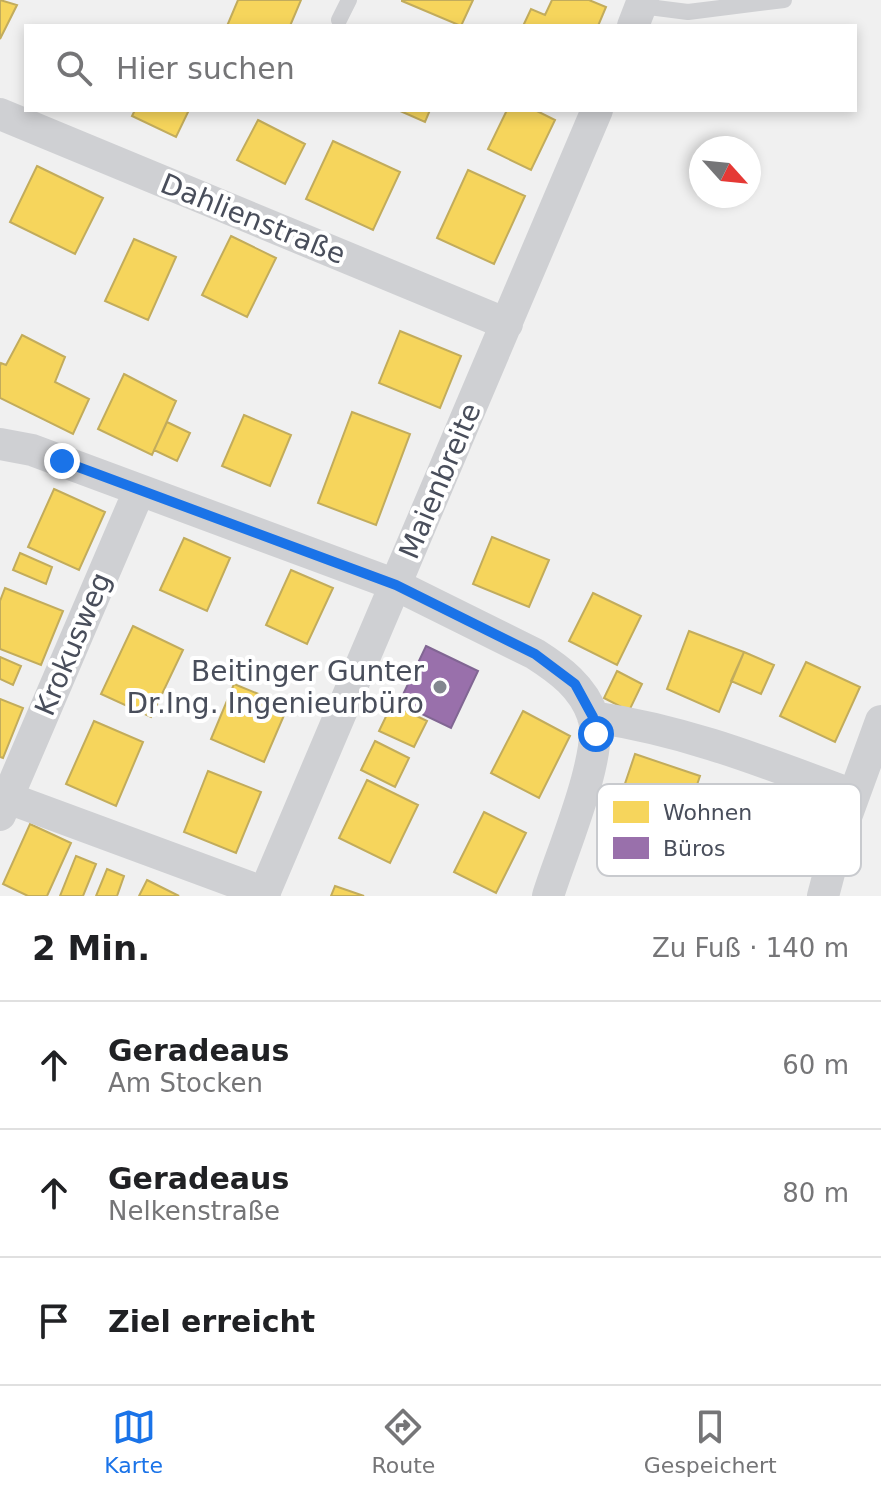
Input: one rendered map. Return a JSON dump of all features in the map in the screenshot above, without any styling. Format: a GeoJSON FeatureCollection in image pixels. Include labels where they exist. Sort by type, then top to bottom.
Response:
{"type":"FeatureCollection","features":[{"type":"Feature","properties":{"kind":"street","name":"Maienbreite"},"geometry":{"type":"LineString","coordinates":[[264,894],[596,112]]}},
{"type":"Feature","properties":{"kind":"street","name":"Dahlienstraße"},"geometry":{"type":"LineString","coordinates":[[0,114],[507,324]]}},
{"type":"Feature","properties":{"kind":"street"},"geometry":{"type":"LineString","coordinates":[[0,444],[32,450],[396,585],[535,654],[575,684],[593,717],[596,734],[592,757],[548,896]]}},
{"type":"Feature","properties":{"kind":"street","name":"Krokusweg"},"geometry":{"type":"LineString","coordinates":[[139,491],[4,806],[264,894]]}},
{"type":"Feature","properties":{"kind":"street"},"geometry":{"type":"LineString","coordinates":[[593,717],[643,725],[705,741],[823,784]]}},
{"type":"Feature","properties":{"kind":"street"},"geometry":{"type":"LineString","coordinates":[[857,784],[881,721]]}},
{"type":"Feature","properties":{"kind":"street"},"geometry":{"type":"LineString","coordinates":[[823,896],[829,876]]}},
{"type":"Feature","properties":{"kind":"lane"},"geometry":{"type":"LineString","coordinates":[[339,20],[349,0]]}},
{"type":"Feature","properties":{"kind":"lane"},"geometry":{"type":"LineString","coordinates":[[639,11],[688,12],[784,0]]}},
{"type":"Feature","properties":{"kind":"building: Wohnen"},"geometry":{"type":"Polygon","coordinates":[[[0,0],[17,5],[0,39],[0,0]]]}},
{"type":"Feature","properties":{"kind":"building: Wohnen"},"geometry":{"type":"Polygon","coordinates":[[[238,0],[301,0],[291,24],[228,24],[238,0]]]}},
{"type":"Feature","properties":{"kind":"building: Wohnen"},"geometry":{"type":"Polygon","coordinates":[[[402,0],[473,0],[462,24],[456,24],[402,0]]]}},
{"type":"Feature","properties":{"kind":"building: Wohnen"},"geometry":{"type":"Polygon","coordinates":[[[552,0],[589,0],[606,7],[599,24],[524,24],[531,9],[545,15],[552,0]]]}},
{"type":"Feature","properties":{"kind":"building: Wohnen"},"geometry":{"type":"Polygon","coordinates":[[[134,112],[188,112],[176,137],[132,116],[134,112]]]}},
{"type":"Feature","properties":{"kind":"building: Wohnen"},"geometry":{"type":"Polygon","coordinates":[[[402,112],[429,112],[425,122],[402,112]]]}},
{"type":"Feature","properties":{"kind":"building: Wohnen"},"geometry":{"type":"Polygon","coordinates":[[[506,112],[539,112],[555,120],[531,170],[488,149],[506,112]]]}},
{"type":"Feature","properties":{"kind":"building: Wohnen"},"geometry":{"type":"Polygon","coordinates":[[[258,120],[305,144],[285,184],[237,160],[258,120]]]}},
{"type":"Feature","properties":{"kind":"building: Wohnen"},"geometry":{"type":"Polygon","coordinates":[[[333,141],[400,172],[373,230],[306,199],[333,141]]]}},
{"type":"Feature","properties":{"kind":"building: Wohnen"},"geometry":{"type":"Polygon","coordinates":[[[37,166],[103,198],[75,254],[10,222],[37,166]]]}},
{"type":"Feature","properties":{"kind":"building: Wohnen"},"geometry":{"type":"Polygon","coordinates":[[[468,170],[525,196],[494,264],[437,238],[468,170]]]}},
{"type":"Feature","properties":{"kind":"building: Wohnen"},"geometry":{"type":"Polygon","coordinates":[[[231,236],[276,258],[247,317],[202,295],[231,236]]]}},
{"type":"Feature","properties":{"kind":"building: Wohnen"},"geometry":{"type":"Polygon","coordinates":[[[134,239],[176,257],[148,320],[105,301],[134,239]]]}},
{"type":"Feature","properties":{"kind":"building: Wohnen"},"geometry":{"type":"Polygon","coordinates":[[[400,331],[461,356],[440,408],[379,383],[400,331]]]}},
{"type":"Feature","properties":{"kind":"building: Wohnen"},"geometry":{"type":"Polygon","coordinates":[[[22,335],[65,357],[55,382],[89,399],[73,434],[0,398],[1,363],[6,365],[22,335]]]}},
{"type":"Feature","properties":{"kind":"building: Wohnen"},"geometry":{"type":"Polygon","coordinates":[[[124,374],[176,401],[152,455],[98,429],[124,374]]]}},
{"type":"Feature","properties":{"kind":"building: Wohnen"},"geometry":{"type":"Polygon","coordinates":[[[352,412],[410,434],[376,525],[318,503],[352,412]]]}},
{"type":"Feature","properties":{"kind":"building: Wohnen"},"geometry":{"type":"Polygon","coordinates":[[[244,415],[291,435],[270,486],[222,466],[244,415]]]}},
{"type":"Feature","properties":{"kind":"building: Wohnen"},"geometry":{"type":"Polygon","coordinates":[[[167,422],[190,433],[177,461],[154,450],[167,422]]]}},
{"type":"Feature","properties":{"kind":"building: Wohnen"},"geometry":{"type":"Polygon","coordinates":[[[54,489],[105,512],[79,570],[28,547],[54,489]]]}},
{"type":"Feature","properties":{"kind":"building: Wohnen"},"geometry":{"type":"Polygon","coordinates":[[[492,537],[549,560],[529,607],[473,584],[492,537]]]}},
{"type":"Feature","properties":{"kind":"building: Wohnen"},"geometry":{"type":"Polygon","coordinates":[[[184,538],[230,558],[207,611],[160,590],[184,538]]]}},
{"type":"Feature","properties":{"kind":"building: Wohnen"},"geometry":{"type":"Polygon","coordinates":[[[20,553],[52,567],[46,584],[13,570],[20,553]]]}},
{"type":"Feature","properties":{"kind":"building: Wohnen"},"geometry":{"type":"Polygon","coordinates":[[[291,570],[333,588],[307,644],[266,625],[291,570]]]}},
{"type":"Feature","properties":{"kind":"building: Wohnen"},"geometry":{"type":"Polygon","coordinates":[[[5,588],[63,611],[41,665],[0,649],[0,601],[5,588]]]}},
{"type":"Feature","properties":{"kind":"building: Wohnen"},"geometry":{"type":"Polygon","coordinates":[[[593,593],[641,616],[617,665],[569,641],[593,593]]]}},
{"type":"Feature","properties":{"kind":"building: Wohnen"},"geometry":{"type":"Polygon","coordinates":[[[133,626],[183,650],[151,717],[101,694],[133,626]]]}},
{"type":"Feature","properties":{"kind":"building: Wohnen"},"geometry":{"type":"Polygon","coordinates":[[[689,631],[744,652],[719,712],[667,689],[689,631]]]}},
{"type":"Feature","properties":{"kind":"building: Wohnen"},"geometry":{"type":"Polygon","coordinates":[[[744,652],[774,665],[761,694],[731,681],[744,652]]]}},
{"type":"Feature","properties":{"kind":"building: Wohnen"},"geometry":{"type":"Polygon","coordinates":[[[0,657],[21,666],[13,685],[0,679],[0,657]]]}},
{"type":"Feature","properties":{"kind":"building: Wohnen"},"geometry":{"type":"Polygon","coordinates":[[[806,662],[860,687],[835,742],[780,716],[806,662]]]}},
{"type":"Feature","properties":{"kind":"building: Wohnen"},"geometry":{"type":"Polygon","coordinates":[[[617,671],[642,684],[629,711],[604,698],[617,671]]]}},
{"type":"Feature","properties":{"kind":"building: Wohnen"},"geometry":{"type":"Polygon","coordinates":[[[234,684],[288,706],[264,762],[211,739],[234,684]]]}},
{"type":"Feature","properties":{"kind":"building: Wohnen"},"geometry":{"type":"Polygon","coordinates":[[[0,699],[23,708],[3,758],[0,757],[0,699]]]}},
{"type":"Feature","properties":{"kind":"building: Wohnen"},"geometry":{"type":"Polygon","coordinates":[[[392,704],[427,721],[414,747],[379,731],[392,704]]]}},
{"type":"Feature","properties":{"kind":"building: Wohnen"},"geometry":{"type":"Polygon","coordinates":[[[523,711],[570,736],[539,798],[491,773],[523,711]]]}},
{"type":"Feature","properties":{"kind":"building: Wohnen"},"geometry":{"type":"Polygon","coordinates":[[[94,721],[143,742],[116,806],[66,784],[94,721]]]}},
{"type":"Feature","properties":{"kind":"building: Wohnen"},"geometry":{"type":"Polygon","coordinates":[[[375,741],[409,758],[395,787],[361,770],[375,741]]]}},
{"type":"Feature","properties":{"kind":"building: Wohnen"},"geometry":{"type":"Polygon","coordinates":[[[635,754],[700,776],[697,784],[625,784],[635,754]]]}},
{"type":"Feature","properties":{"kind":"building: Wohnen"},"geometry":{"type":"Polygon","coordinates":[[[208,771],[261,792],[236,853],[184,832],[208,771]]]}},
{"type":"Feature","properties":{"kind":"building: Wohnen"},"geometry":{"type":"Polygon","coordinates":[[[367,780],[418,805],[390,863],[339,838],[367,780]]]}},
{"type":"Feature","properties":{"kind":"building: Wohnen"},"geometry":{"type":"Polygon","coordinates":[[[484,812],[526,833],[496,893],[454,872],[484,812]]]}},
{"type":"Feature","properties":{"kind":"building: Wohnen"},"geometry":{"type":"Polygon","coordinates":[[[30,824],[71,843],[47,896],[28,896],[3,884],[30,824]]]}},
{"type":"Feature","properties":{"kind":"building: Wohnen"},"geometry":{"type":"Polygon","coordinates":[[[76,856],[96,864],[83,896],[60,896],[76,856]]]}},
{"type":"Feature","properties":{"kind":"building: Wohnen"},"geometry":{"type":"Polygon","coordinates":[[[107,869],[124,876],[117,896],[96,896],[107,869]]]}},
{"type":"Feature","properties":{"kind":"building: Wohnen"},"geometry":{"type":"Polygon","coordinates":[[[147,880],[179,896],[139,896],[147,880]]]}},
{"type":"Feature","properties":{"kind":"building: Wohnen"},"geometry":{"type":"Polygon","coordinates":[[[335,886],[364,896],[331,896],[335,886]]]}},
{"type":"Feature","properties":{"kind":"building: Büros"},"geometry":{"type":"Polygon","coordinates":[[[426,646],[478,671],[451,728],[399,703],[426,646]]]}},
{"type":"Feature","properties":{"kind":"place","name":"Beitinger Gunter Dr.Ing. Ingenieurbüro"},"geometry":{"type":"Point","coordinates":[440,687]}},
{"type":"Feature","properties":{"kind":"route"},"geometry":{"type":"LineString","coordinates":[[62,461],[396,585],[535,654],[575,684],[593,717],[596,734]]}}]}
